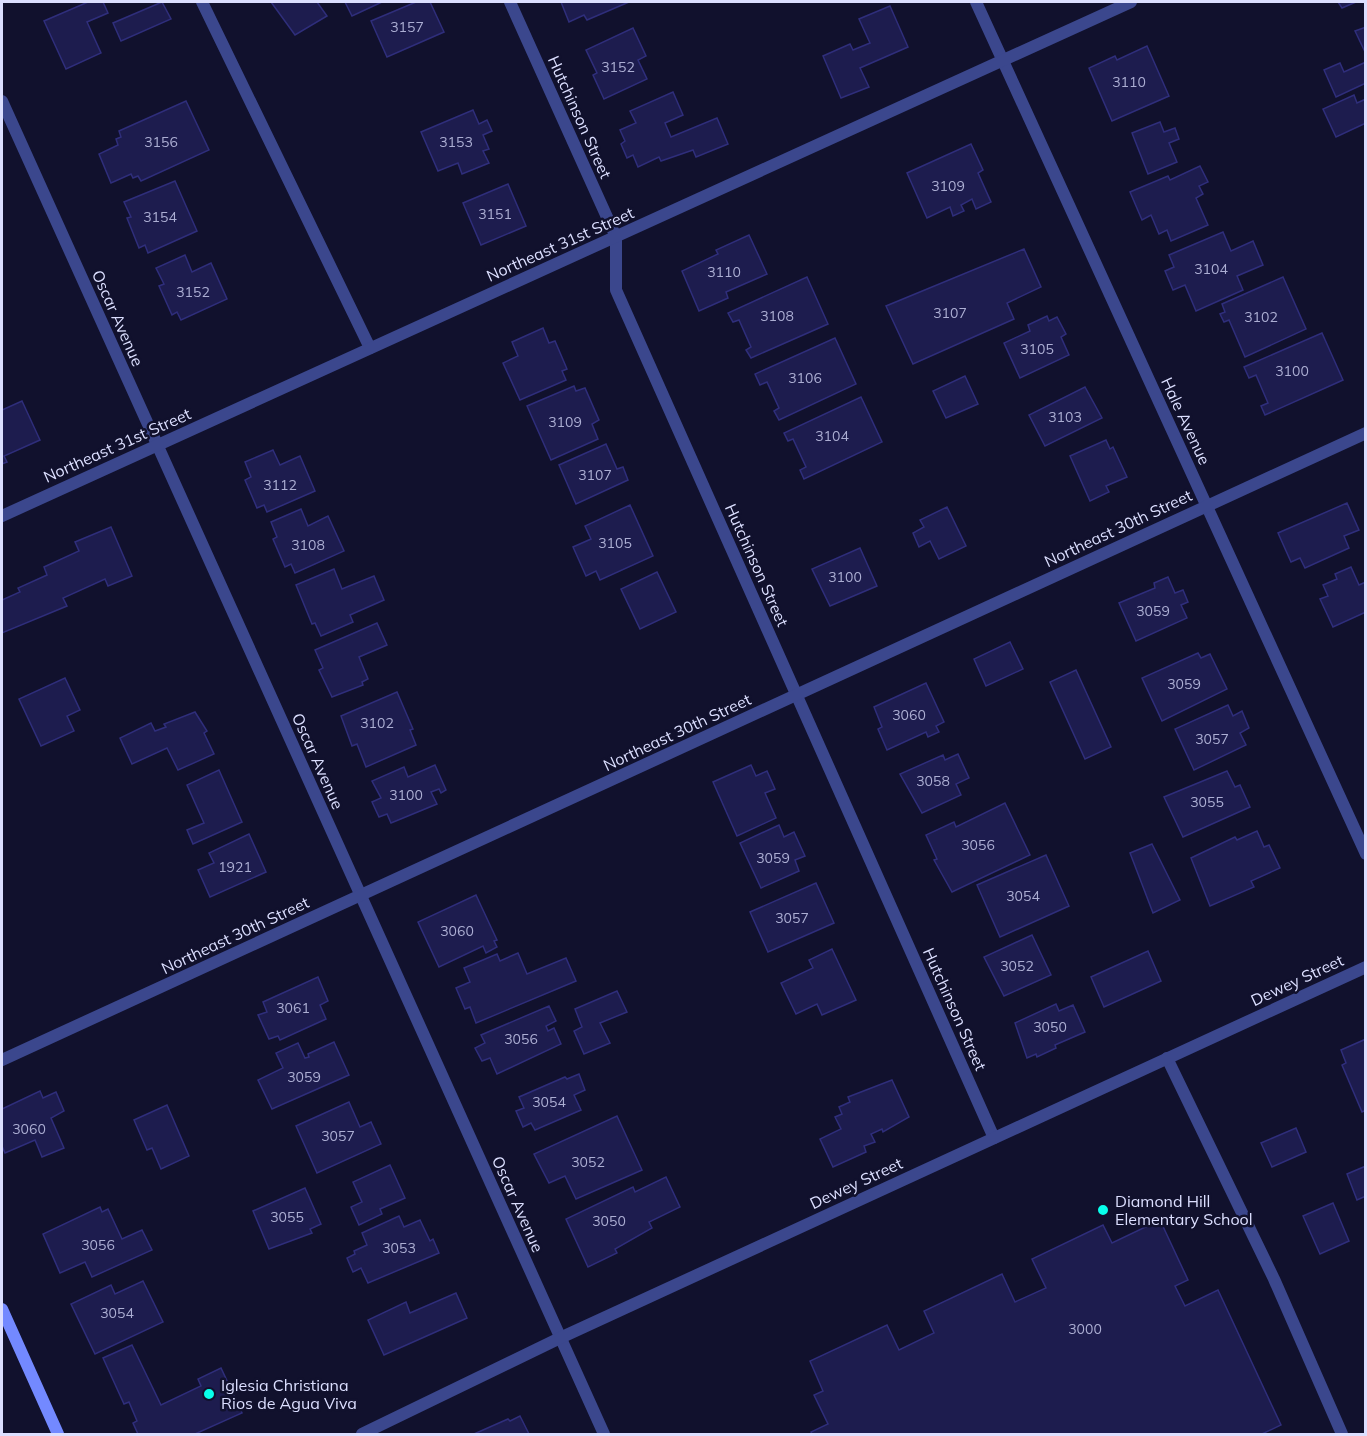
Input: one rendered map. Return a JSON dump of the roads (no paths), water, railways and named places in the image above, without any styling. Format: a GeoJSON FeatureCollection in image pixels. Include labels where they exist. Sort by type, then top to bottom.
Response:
{"type":"FeatureCollection","features":[{"type":"Feature","properties":{"kind":"street"},"geometry":{"type":"LineString","coordinates":[[202,2],[370,348]]}},
{"type":"Feature","properties":{"kind":"street","name":"Hutchinson Street"},"geometry":{"type":"LineString","coordinates":[[510,2],[616,237],[616,290],[994,1138]]}},
{"type":"Feature","properties":{"kind":"street","name":"Hale Avenue"},"geometry":{"type":"LineString","coordinates":[[976,2],[1365,854]]}},
{"type":"Feature","properties":{"kind":"street","name":"Northeast 31st Street"},"geometry":{"type":"LineString","coordinates":[[2,516],[1131,2]]}},
{"type":"Feature","properties":{"kind":"street","name":"Oscar Avenue"},"geometry":{"type":"LineString","coordinates":[[2,101],[604,1434]]}},
{"type":"Feature","properties":{"kind":"street","name":"Northeast 30th Street"},"geometry":{"type":"LineString","coordinates":[[2,1060],[1365,433]]}},
{"type":"Feature","properties":{"kind":"street","name":"Dewey Street"},"geometry":{"type":"LineString","coordinates":[[362,1434],[560,1338],[1365,967]]}},
{"type":"Feature","properties":{"kind":"street"},"geometry":{"type":"LineString","coordinates":[[1167,1058],[1269,1269],[1342,1434]]}},
{"type":"Feature","properties":{"kind":"street"},"geometry":{"type":"LineString","coordinates":[[2,1310],[58,1434]]}},
{"type":"Feature","properties":{"kind":"place","name":"Diamond Hill Elementary School"},"geometry":{"type":"Point","coordinates":[1103,1210]}},
{"type":"Feature","properties":{"kind":"place","name":"Iglesia Christiana Rios de Agua Viva"},"geometry":{"type":"Point","coordinates":[209,1394]}}]}
